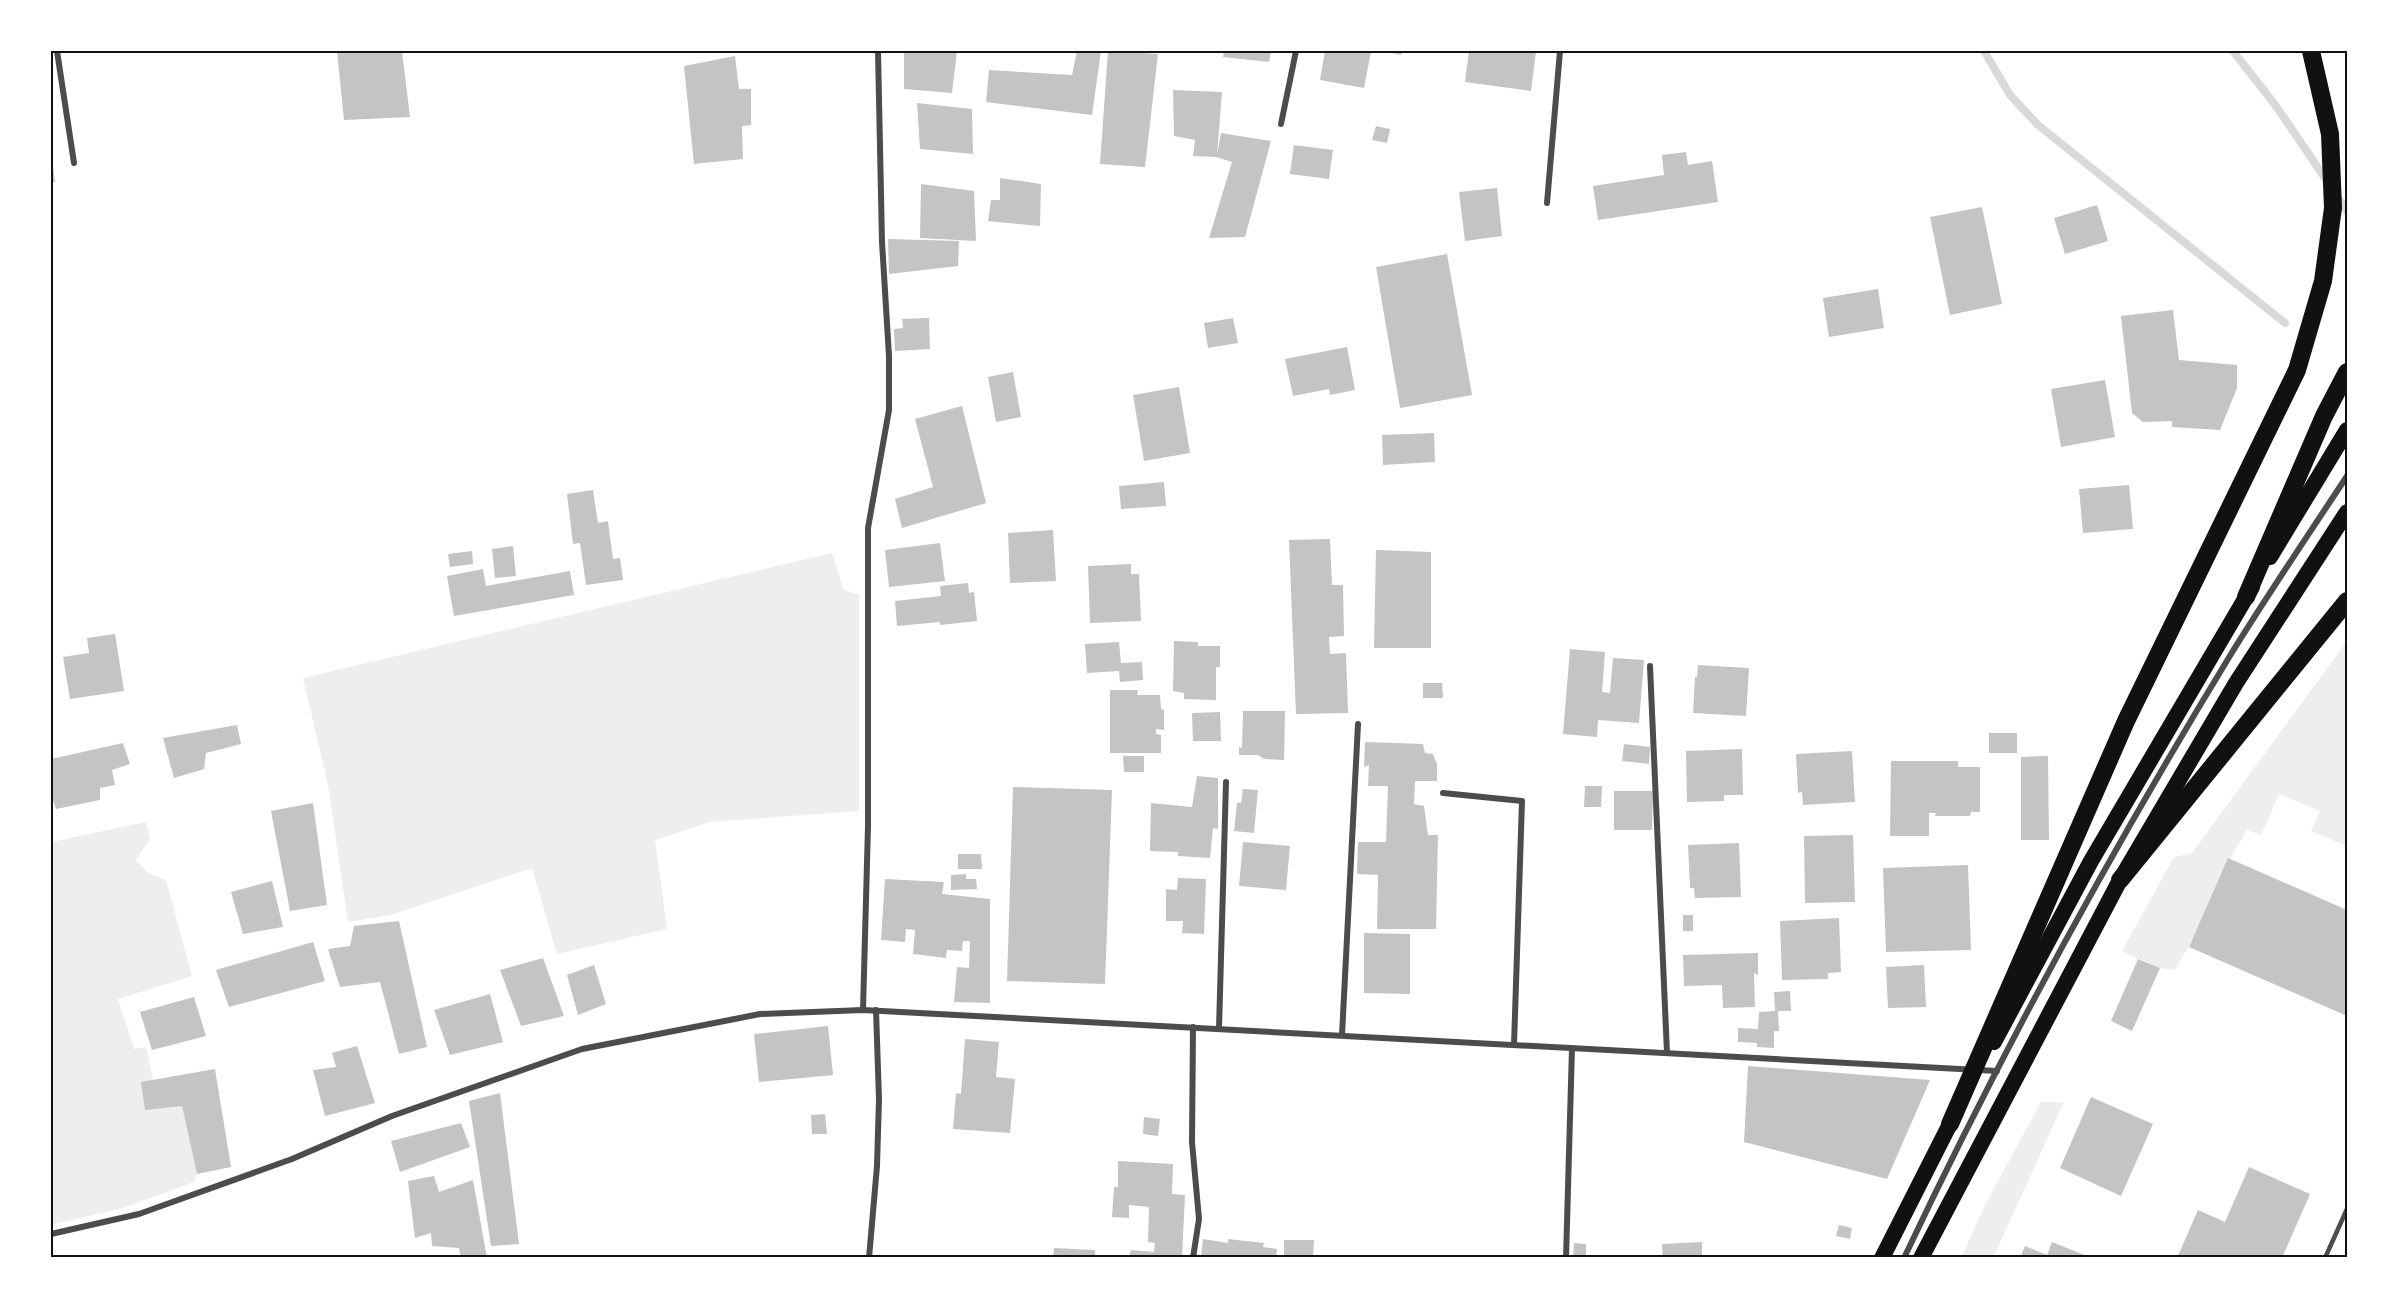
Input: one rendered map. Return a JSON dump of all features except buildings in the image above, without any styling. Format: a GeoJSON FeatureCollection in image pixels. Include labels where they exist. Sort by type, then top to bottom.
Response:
{"type":"FeatureCollection","features":[{"type":"Feature","properties":{"kind":"highway"},"geometry":{"type":"LineString","coordinates":[[1950,1124],[2126,721],[2297,370],[2323,282],[2333,208],[2330,134],[2311,51]]}},
{"type":"Feature","properties":{"kind":"highway"},"geometry":{"type":"LineString","coordinates":[[2246,597],[2324,416],[2347,372]]}},
{"type":"Feature","properties":{"kind":"highway"},"geometry":{"type":"LineString","coordinates":[[1882,1258],[1950,1124],[2091,861],[2347,430]]}},
{"type":"Feature","properties":{"kind":"highway"},"geometry":{"type":"LineString","coordinates":[[1921,1258],[2120,880],[2236,683],[2347,512]]}},
{"type":"Feature","properties":{"kind":"highway"},"geometry":{"type":"LineString","coordinates":[[2120,880],[2347,601]]}},
{"type":"Feature","properties":{"kind":"street"},"geometry":{"type":"LineString","coordinates":[[57,51],[74,163]]}},
{"type":"Feature","properties":{"kind":"street"},"geometry":{"type":"LineString","coordinates":[[863,1010],[868,826],[868,528],[889,410],[889,356],[881,218],[879,51]]}},
{"type":"Feature","properties":{"kind":"street"},"geometry":{"type":"LineString","coordinates":[[1281,124],[1296,51]]}},
{"type":"Feature","properties":{"kind":"street"},"geometry":{"type":"LineString","coordinates":[[1547,203],[1560,51]]}},
{"type":"Feature","properties":{"kind":"street"},"geometry":{"type":"LineString","coordinates":[[1904,1258],[1945,1172],[2068,934],[2229,658],[2347,476]]}},
{"type":"Feature","properties":{"kind":"street"},"geometry":{"type":"LineString","coordinates":[[1650,666],[1667,1053]]}},
{"type":"Feature","properties":{"kind":"street"},"geometry":{"type":"LineString","coordinates":[[1342,1035],[1358,724]]}},
{"type":"Feature","properties":{"kind":"street"},"geometry":{"type":"LineString","coordinates":[[1219,1028],[1226,782]]}},
{"type":"Feature","properties":{"kind":"street"},"geometry":{"type":"LineString","coordinates":[[1443,793],[1522,801],[1514,1045]]}},
{"type":"Feature","properties":{"kind":"street"},"geometry":{"type":"LineString","coordinates":[[869,1258],[878,1166],[879,1100],[876,1010]]}},
{"type":"Feature","properties":{"kind":"street"},"geometry":{"type":"LineString","coordinates":[[51,1234],[140,1214],[292,1159],[392,1116],[582,1049],[760,1014],[876,1010],[1997,1071]]}},
{"type":"Feature","properties":{"kind":"street"},"geometry":{"type":"LineString","coordinates":[[1193,1027],[1192,1142],[1199,1219],[1193,1258]]}},
{"type":"Feature","properties":{"kind":"street"},"geometry":{"type":"LineString","coordinates":[[1566,1258],[1572,1048]]}},
{"type":"Feature","properties":{"kind":"lane"},"geometry":{"type":"LineString","coordinates":[[2325,1258],[2347,1209]]}},
{"type":"Feature","properties":{"kind":"shaded area"},"geometry":{"type":"Polygon","coordinates":[[[832,553],[844,590],[859,595],[859,811],[709,822],[655,840],[667,929],[557,954],[532,868],[390,915],[348,922],[328,785],[303,678],[832,553]]]}},
{"type":"Feature","properties":{"kind":"shaded area"},"geometry":{"type":"Polygon","coordinates":[[[2347,641],[2347,846],[2311,831],[2320,811],[2279,794],[2261,835],[2247,830],[2175,970],[2160,968],[2122,951],[2174,857],[2192,853],[2347,641]]]}},
{"type":"Feature","properties":{"kind":"shaded area"},"geometry":{"type":"Polygon","coordinates":[[[146,822],[150,839],[136,860],[148,873],[166,880],[192,976],[118,999],[134,1049],[146,1047],[159,1108],[182,1106],[197,1174],[194,1182],[123,1208],[51,1225],[51,842],[146,822]]]}},
{"type":"Feature","properties":{"kind":"shaded area"},"geometry":{"type":"Polygon","coordinates":[[[2041,1102],[2064,1102],[1993,1258],[1961,1258],[1985,1205],[2041,1102]]]}},
{"type":"Feature","properties":{"kind":"waterway"},"geometry":{"type":"LineString","coordinates":[[1984,51],[2010,95],[2038,125],[2285,323]]}},
{"type":"Feature","properties":{"kind":"waterway"},"geometry":{"type":"LineString","coordinates":[[2233,51],[2276,106],[2329,184]]}},
{"type":"Feature","properties":{"kind":"waterway"},"geometry":{"type":"LineString","coordinates":[[2336,195],[2347,211]]}}]}
